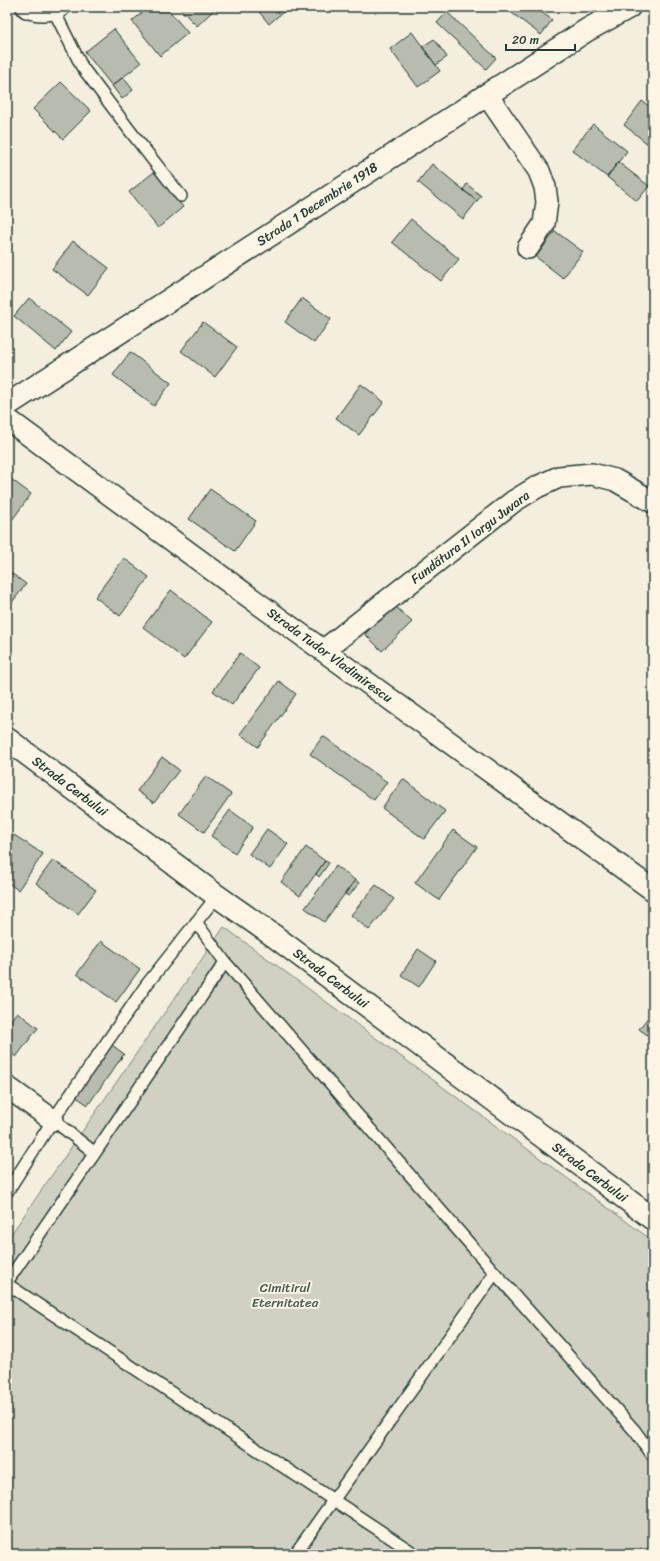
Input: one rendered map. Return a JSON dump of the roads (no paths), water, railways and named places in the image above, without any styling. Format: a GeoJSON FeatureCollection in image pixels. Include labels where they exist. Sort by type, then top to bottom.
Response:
{"type":"FeatureCollection","features":[{"type":"Feature","properties":{"kind":"street"},"geometry":{"type":"LineString","coordinates":[[27,7],[32,9],[56,8]]}},
{"type":"Feature","properties":{"kind":"street","name":"Strada 1 Decembrie 1918"},"geometry":{"type":"LineString","coordinates":[[7,405],[588,30],[629,7]]}},
{"type":"Feature","properties":{"kind":"street"},"geometry":{"type":"LineString","coordinates":[[487,95],[539,171],[545,187],[547,202],[544,224],[528,248]]}},
{"type":"Feature","properties":{"kind":"street","name":"Strada Tudor Vladimirescu"},"geometry":{"type":"LineString","coordinates":[[7,419],[653,890]]}},
{"type":"Feature","properties":{"kind":"street","name":"Fundătura II Iorgu Juvara"},"geometry":{"type":"LineString","coordinates":[[324,650],[514,501],[559,477],[592,474],[616,480],[653,502]]}},
{"type":"Feature","properties":{"kind":"street","name":"Strada Cerbului"},"geometry":{"type":"LineString","coordinates":[[7,739],[653,1219]]}},
{"type":"Feature","properties":{"kind":"street"},"geometry":{"type":"LineString","coordinates":[[7,1087],[53,1120]]}},
{"type":"Feature","properties":{"kind":"lane"},"geometry":{"type":"LineString","coordinates":[[56,8],[82,67],[182,196]]}},
{"type":"Feature","properties":{"kind":"lane"},"geometry":{"type":"LineString","coordinates":[[7,1192],[53,1120],[147,984],[217,896]]}},
{"type":"Feature","properties":{"kind":"lane"},"geometry":{"type":"LineString","coordinates":[[196,922],[225,962],[495,1273],[635,1431],[653,1456]]}},
{"type":"Feature","properties":{"kind":"lane"},"geometry":{"type":"LineString","coordinates":[[225,962],[7,1283],[416,1554]]}},
{"type":"Feature","properties":{"kind":"lane"},"geometry":{"type":"LineString","coordinates":[[53,1120],[95,1153]]}},
{"type":"Feature","properties":{"kind":"lane"},"geometry":{"type":"LineString","coordinates":[[295,1554],[495,1273]]}},
{"type":"Feature","properties":{"kind":"park label","name":"Cimitirul Eternitatea"},"geometry":{"type":"Point","coordinates":[285,1294]}}]}
